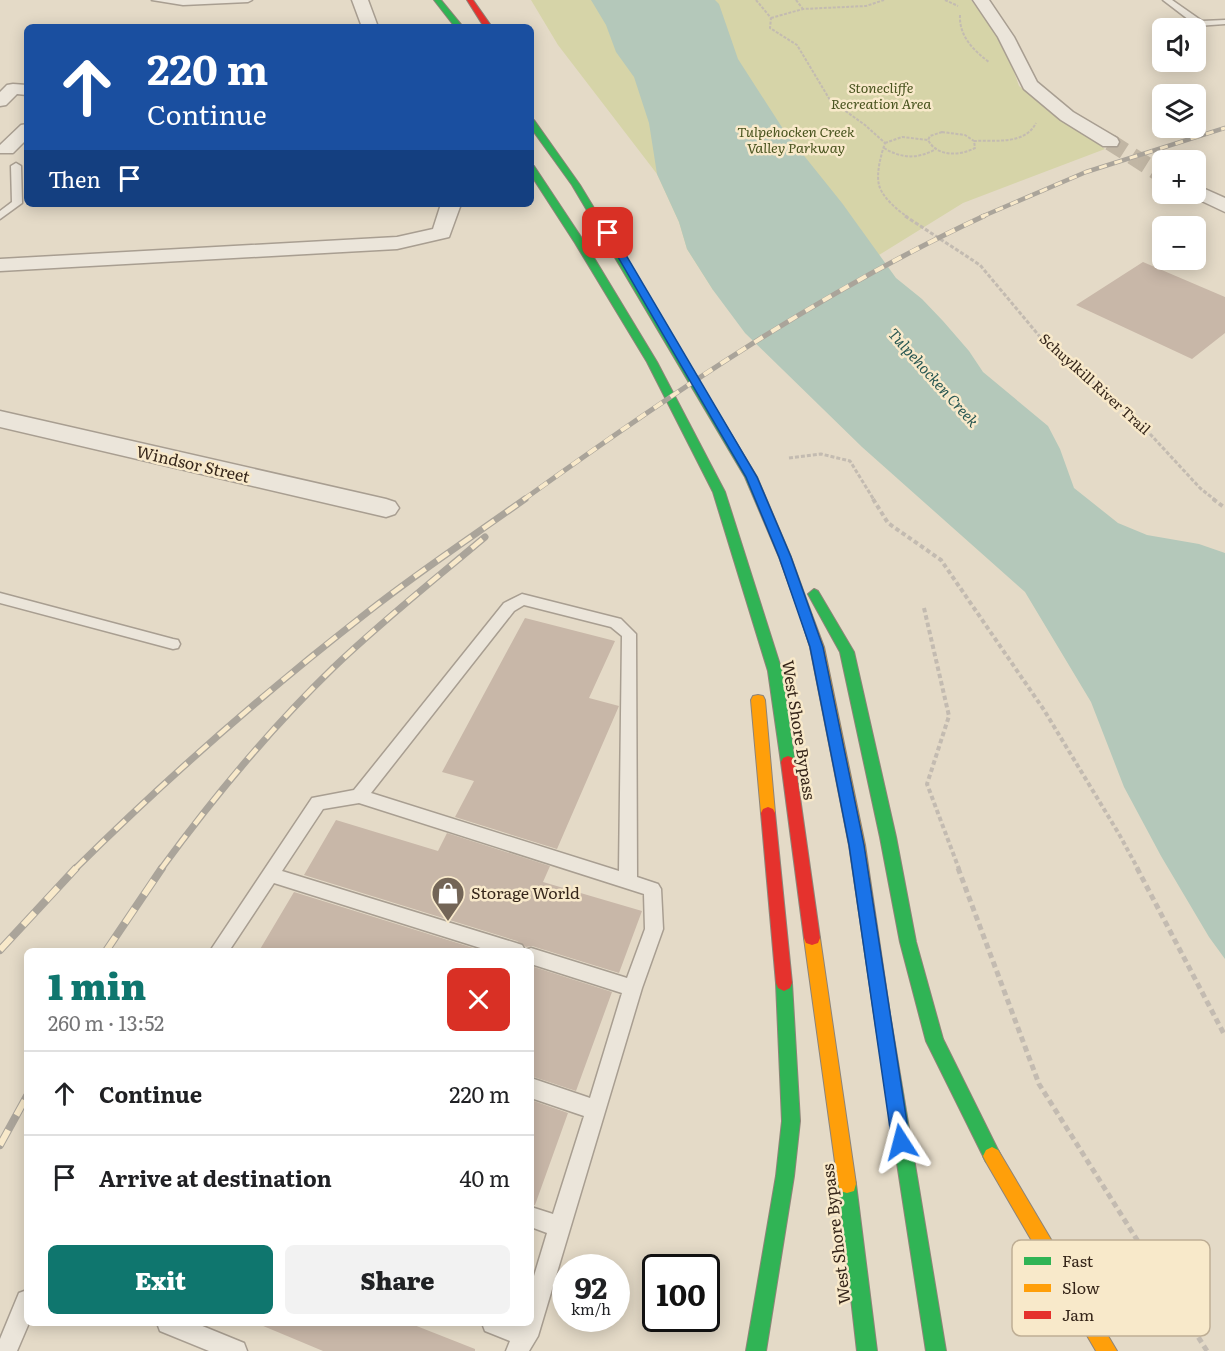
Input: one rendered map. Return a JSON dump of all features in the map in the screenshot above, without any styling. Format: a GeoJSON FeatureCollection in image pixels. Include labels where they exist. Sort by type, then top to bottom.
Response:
{"type":"FeatureCollection","features":[{"type":"Feature","properties":{"kind":"highway"},"geometry":{"type":"LineString","coordinates":[[437,0],[457,24]]}},
{"type":"Feature","properties":{"kind":"highway"},"geometry":{"type":"LineString","coordinates":[[470,0],[486,24]]}},
{"type":"Feature","properties":{"kind":"highway","name":"West Shore Bypass"},"geometry":{"type":"LineString","coordinates":[[534,116],[652,309],[757,491],[785,557],[817,647],[856,845],[901,1142],[936,1351]]}},
{"type":"Feature","properties":{"kind":"highway","name":"West Shore Bypass"},"geometry":{"type":"LineString","coordinates":[[534,173],[580,243],[652,362],[719,492],[775,671],[846,1176],[867,1351]]}},
{"type":"Feature","properties":{"kind":"highway"},"geometry":{"type":"LineString","coordinates":[[757,491],[847,652],[888,837],[908,942],[935,1041],[987,1148],[1041,1240]]}},
{"type":"Feature","properties":{"kind":"highway"},"geometry":{"type":"LineString","coordinates":[[748,585],[754,651]]}},
{"type":"Feature","properties":{"kind":"highway"},"geometry":{"type":"LineString","coordinates":[[756,1351],[785,1176],[791,1121],[788,1033],[757,684]]}},
{"type":"Feature","properties":{"kind":"highway"},"geometry":{"type":"LineString","coordinates":[[1098,1336],[1107,1351]]}},
{"type":"Feature","properties":{"kind":"street"},"geometry":{"type":"LineString","coordinates":[[360,0],[369,24]]}},
{"type":"Feature","properties":{"kind":"street"},"geometry":{"type":"LineString","coordinates":[[981,0],[1006,37],[1030,85],[1067,116],[1110,142]]}},
{"type":"Feature","properties":{"kind":"street"},"geometry":{"type":"LineString","coordinates":[[0,102],[13,89],[24,90]]}},
{"type":"Feature","properties":{"kind":"street"},"geometry":{"type":"LineString","coordinates":[[16,166],[3,149],[24,132]]}},
{"type":"Feature","properties":{"kind":"street"},"geometry":{"type":"LineString","coordinates":[[1206,196],[1225,206]]}},
{"type":"Feature","properties":{"kind":"street"},"geometry":{"type":"LineString","coordinates":[[0,265],[397,243],[442,233],[450,207]]}},
{"type":"Feature","properties":{"kind":"street","name":"Windsor Street"},"geometry":{"type":"LineString","coordinates":[[0,419],[386,508]]}},
{"type":"Feature","properties":{"kind":"lane"},"geometry":{"type":"LineString","coordinates":[[156,0],[183,3],[248,0]]}},
{"type":"Feature","properties":{"kind":"lane"},"geometry":{"type":"LineString","coordinates":[[1167,0],[1200,24],[1225,22]]}},
{"type":"Feature","properties":{"kind":"lane"},"geometry":{"type":"LineString","coordinates":[[0,216],[17,203],[16,166]]}},
{"type":"Feature","properties":{"kind":"lane"},"geometry":{"type":"LineString","coordinates":[[0,598],[173,644]]}},
{"type":"Feature","properties":{"kind":"lane"},"geometry":{"type":"LineString","coordinates":[[359,796],[509,607],[522,599],[616,622],[629,634],[628,881]]}},
{"type":"Feature","properties":{"kind":"lane"},"geometry":{"type":"LineString","coordinates":[[221,948],[318,802],[359,796],[652,889],[654,929],[633,988],[534,1308]]}},
{"type":"Feature","properties":{"kind":"lane"},"geometry":{"type":"LineString","coordinates":[[269,874],[506,948]]}},
{"type":"Feature","properties":{"kind":"lane"},"geometry":{"type":"LineString","coordinates":[[534,957],[633,988]]}},
{"type":"Feature","properties":{"kind":"lane"},"geometry":{"type":"LineString","coordinates":[[534,1089],[596,1110]]}},
{"type":"Feature","properties":{"kind":"lane"},"geometry":{"type":"LineString","coordinates":[[534,1218],[560,1227]]}},
{"type":"Feature","properties":{"kind":"lane"},"geometry":{"type":"LineString","coordinates":[[6,1351],[24,1308]]}},
{"type":"Feature","properties":{"kind":"lane"},"geometry":{"type":"LineString","coordinates":[[175,1326],[236,1351]]}},
{"type":"Feature","properties":{"kind":"lane"},"geometry":{"type":"LineString","coordinates":[[503,1326],[526,1333]]}},
{"type":"Feature","properties":{"kind":"path"},"geometry":{"type":"LineString","coordinates":[[756,0],[771,18],[770,28],[797,45],[830,100],[865,125],[885,143],[902,136],[928,140],[936,149],[950,153],[965,153],[975,148],[974,141]]}},
{"type":"Feature","properties":{"kind":"path"},"geometry":{"type":"LineString","coordinates":[[796,0],[804,9]]}},
{"type":"Feature","properties":{"kind":"path"},"geometry":{"type":"LineString","coordinates":[[771,18],[804,9],[866,6],[884,0]]}},
{"type":"Feature","properties":{"kind":"path"},"geometry":{"type":"LineString","coordinates":[[945,0],[961,8],[959,21],[963,34],[970,45],[995,65]]}},
{"type":"Feature","properties":{"kind":"path"},"geometry":{"type":"LineString","coordinates":[[928,140],[935,134],[949,132],[965,135],[974,141],[1006,140],[1026,135],[1034,129],[1036,115]]}},
{"type":"Feature","properties":{"kind":"path","name":"Schuylkill River Trail"},"geometry":{"type":"LineString","coordinates":[[885,143],[880,156],[879,186],[898,211],[980,265],[1041,338],[1138,422],[1200,488],[1225,508]]}},
{"type":"Feature","properties":{"kind":"path"},"geometry":{"type":"LineString","coordinates":[[884,148],[897,155],[914,158],[936,149]]}},
{"type":"Feature","properties":{"kind":"path"},"geometry":{"type":"LineString","coordinates":[[789,458],[821,454],[850,460],[888,523],[941,560],[1044,710],[1119,834],[1225,1036]]}},
{"type":"Feature","properties":{"kind":"path"},"geometry":{"type":"LineString","coordinates":[[924,608],[949,716],[927,784],[1039,1084],[1137,1240]]}},
{"type":"Feature","properties":{"kind":"path"},"geometry":{"type":"LineString","coordinates":[[1198,1336],[1207,1351]]}},
{"type":"Feature","properties":{"kind":"green space","name":"Tulpehocken Creek Valley Parkway"},"geometry":{"type":"Polygon","coordinates":[[[531,0],[971,0],[1008,54],[1019,86],[1105,149],[963,203],[879,255],[713,290],[687,249],[679,222],[657,174],[558,45],[531,0]]]}},
{"type":"Feature","properties":{"kind":"water","name":"Tulpehocken Creek"},"geometry":{"type":"Polygon","coordinates":[[[591,0],[715,0],[719,4],[738,59],[785,132],[842,203],[896,278],[922,299],[943,321],[969,351],[983,372],[1048,426],[1060,449],[1074,488],[1118,523],[1147,535],[1199,544],[1225,553],[1225,959],[1209,937],[1161,856],[1124,787],[1091,702],[1025,592],[862,447],[745,333],[713,290],[687,249],[679,222],[657,174],[649,123],[634,77],[616,52],[606,25],[591,0]]]}},
{"type":"Feature","properties":{"kind":"building"},"geometry":{"type":"Polygon","coordinates":[[[1143,262],[1152,266],[1152,270],[1162,270],[1225,297],[1225,333],[1192,359],[1076,305],[1143,262]]]}},
{"type":"Feature","properties":{"kind":"building"},"geometry":{"type":"Polygon","coordinates":[[[525,618],[615,641],[589,698],[619,706],[557,849],[455,817],[474,781],[442,772],[525,618]]]}},
{"type":"Feature","properties":{"kind":"building"},"geometry":{"type":"Polygon","coordinates":[[[336,820],[438,851],[447,833],[550,866],[543,882],[642,911],[619,973],[532,946],[526,947],[517,941],[304,875],[336,820]]]}},
{"type":"Feature","properties":{"kind":"building"},"geometry":{"type":"Polygon","coordinates":[[[294,892],[473,948],[261,948],[294,892]]]}},
{"type":"Feature","properties":{"kind":"building"},"geometry":{"type":"Polygon","coordinates":[[[534,967],[612,992],[576,1091],[534,1077],[534,967]]]}},
{"type":"Feature","properties":{"kind":"building"},"geometry":{"type":"Polygon","coordinates":[[[534,1101],[568,1113],[534,1205],[534,1101]]]}},
{"type":"Feature","properties":{"kind":"building"},"geometry":{"type":"Polygon","coordinates":[[[263,1326],[417,1326],[475,1349],[475,1351],[323,1351],[263,1326]]]}},
{"type":"Feature","properties":{"kind":"tunnel"},"geometry":{"type":"LineString","coordinates":[[1110,142],[1152,169]]}},
{"type":"Feature","properties":{"kind":"railway"},"geometry":{"type":"LineString","coordinates":[[981,217],[1086,172],[1225,128]]}},
{"type":"Feature","properties":{"kind":"railway"},"geometry":{"type":"LineString","coordinates":[[523,500],[634,422],[747,347],[863,278],[984,216]]}},
{"type":"Feature","properties":{"kind":"railway"},"geometry":{"type":"LineString","coordinates":[[76,868],[182,768],[293,672],[388,596],[525,499]]}},
{"type":"Feature","properties":{"kind":"railway"},"geometry":{"type":"LineString","coordinates":[[161,869],[243,765],[309,692],[370,634],[485,537]]}},
{"type":"Feature","properties":{"kind":"railway"},"geometry":{"type":"LineString","coordinates":[[0,950],[76,868]]}},
{"type":"Feature","properties":{"kind":"railway"},"geometry":{"type":"LineString","coordinates":[[108,948],[162,868]]}},
{"type":"Feature","properties":{"kind":"railway"},"geometry":{"type":"LineString","coordinates":[[0,1145],[24,1101]]}},
{"type":"Feature","properties":{"kind":"traffic: fast"},"geometry":{"type":"LineString","coordinates":[[437,0],[457,24]]}},
{"type":"Feature","properties":{"kind":"traffic: fast"},"geometry":{"type":"LineString","coordinates":[[534,126],[576,185],[751,477],[785,557],[806,615]]}},
{"type":"Feature","properties":{"kind":"traffic: fast"},"geometry":{"type":"LineString","coordinates":[[534,173],[580,243],[652,362],[719,492],[775,671],[788,762]]}},
{"type":"Feature","properties":{"kind":"traffic: fast"},"geometry":{"type":"LineString","coordinates":[[814,594],[847,652],[888,837],[908,942],[935,1041],[992,1156]]}},
{"type":"Feature","properties":{"kind":"traffic: fast"},"geometry":{"type":"LineString","coordinates":[[756,1351],[785,1176],[791,1121],[784,983]]}},
{"type":"Feature","properties":{"kind":"traffic: fast"},"geometry":{"type":"LineString","coordinates":[[882,1014],[936,1351]]}},
{"type":"Feature","properties":{"kind":"traffic: fast"},"geometry":{"type":"LineString","coordinates":[[847,1184],[867,1351]]}},
{"type":"Feature","properties":{"kind":"traffic: slow"},"geometry":{"type":"LineString","coordinates":[[806,615],[817,647],[857,845],[882,1014]]}},
{"type":"Feature","properties":{"kind":"traffic: slow"},"geometry":{"type":"LineString","coordinates":[[758,700],[768,813]]}},
{"type":"Feature","properties":{"kind":"traffic: slow"},"geometry":{"type":"LineString","coordinates":[[812,938],[847,1184]]}},
{"type":"Feature","properties":{"kind":"traffic: slow"},"geometry":{"type":"LineString","coordinates":[[992,1156],[1042,1240]]}},
{"type":"Feature","properties":{"kind":"traffic: slow"},"geometry":{"type":"LineString","coordinates":[[1098,1336],[1107,1351]]}},
{"type":"Feature","properties":{"kind":"traffic: jam"},"geometry":{"type":"LineString","coordinates":[[470,0],[486,24]]}},
{"type":"Feature","properties":{"kind":"traffic: jam"},"geometry":{"type":"LineString","coordinates":[[788,762],[812,938]]}},
{"type":"Feature","properties":{"kind":"traffic: jam"},"geometry":{"type":"LineString","coordinates":[[768,813],[784,983]]}},
{"type":"Feature","properties":{"kind":"place","name":"Storage World"},"geometry":{"type":"Point","coordinates":[448,922]}},
{"type":"Feature","properties":{"kind":"route"},"geometry":{"type":"LineString","coordinates":[[608,233],[751,477],[785,557],[817,647],[856,845],[901,1142]]}},
{"type":"Feature","properties":{"kind":"park label","name":"Stonecliffe Recreation Area"},"geometry":{"type":"Point","coordinates":[881,96]}}]}
